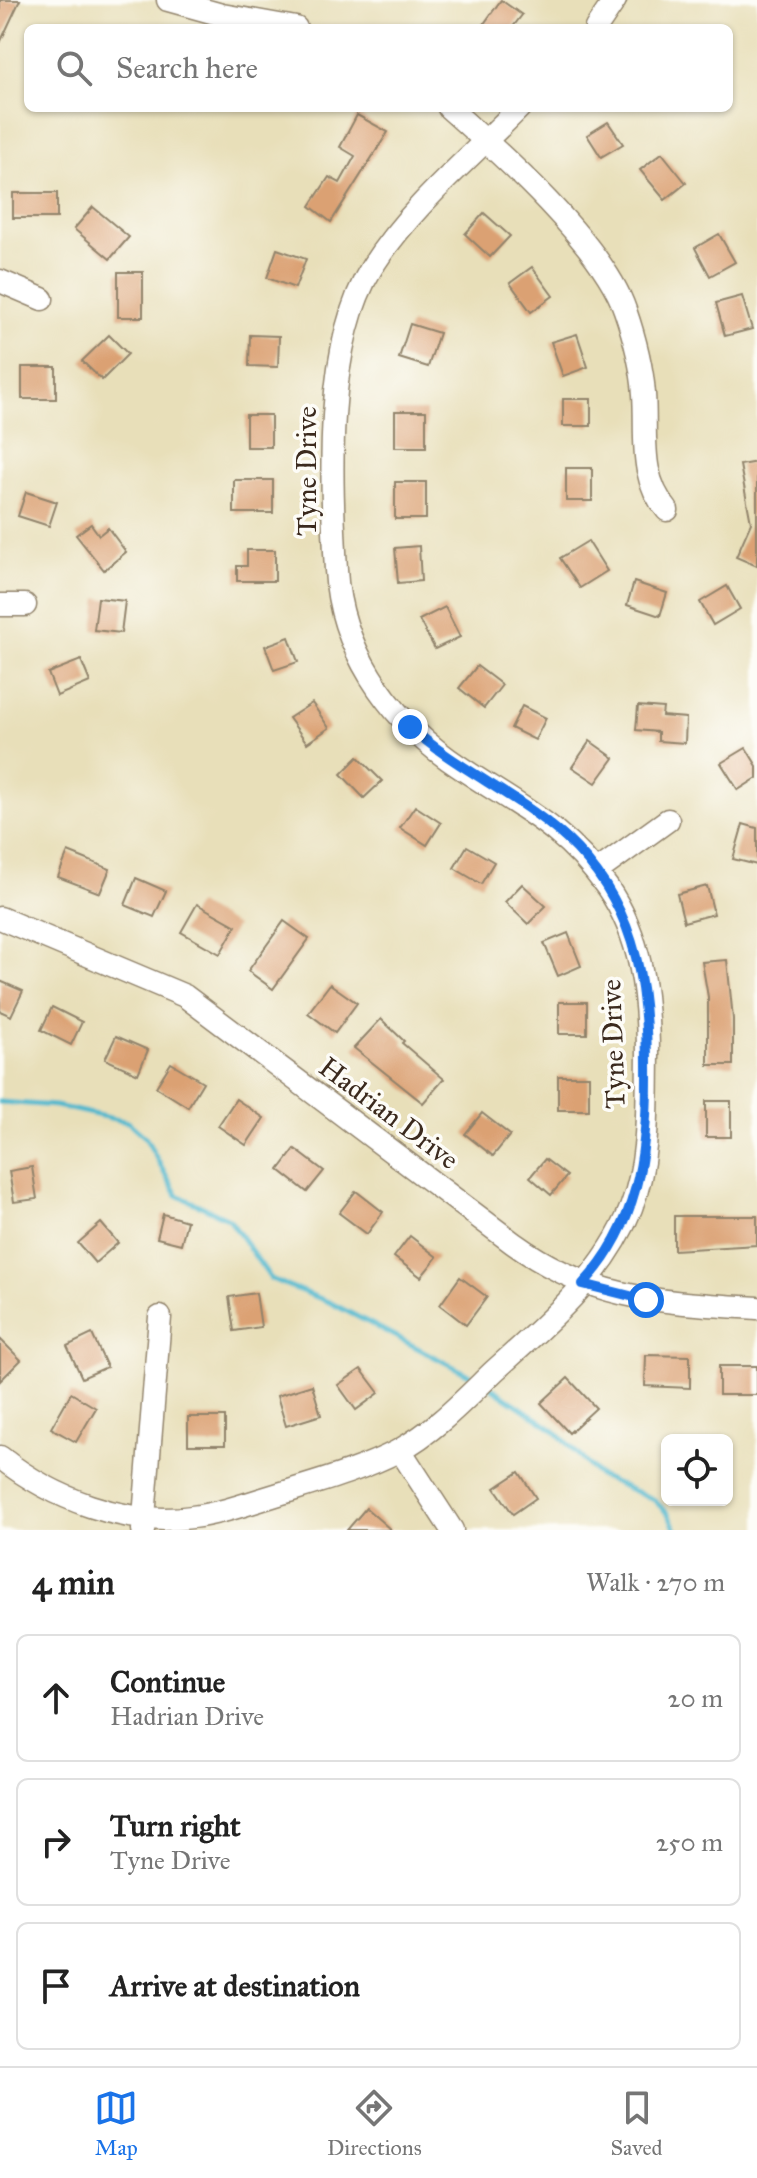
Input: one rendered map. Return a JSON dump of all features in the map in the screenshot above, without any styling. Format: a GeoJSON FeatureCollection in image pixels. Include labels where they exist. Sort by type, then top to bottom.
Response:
{"type":"FeatureCollection","features":[{"type":"Feature","properties":{"kind":"street"},"geometry":{"type":"LineString","coordinates":[[168,0],[222,15],[273,24]]}},
{"type":"Feature","properties":{"kind":"street"},"geometry":{"type":"LineString","coordinates":[[599,24],[615,0]]}},
{"type":"Feature","properties":{"kind":"street"},"geometry":{"type":"LineString","coordinates":[[454,112],[487,141],[573,231],[616,290],[625,308],[644,392],[649,480],[654,495],[667,510]]}},
{"type":"Feature","properties":{"kind":"street","name":"Tyne Drive"},"geometry":{"type":"LineString","coordinates":[[0,1457],[41,1485],[143,1523],[222,1511],[349,1472],[400,1450],[445,1418],[583,1284],[609,1253],[632,1205],[645,1153],[647,1008],[643,978],[623,915],[596,872],[558,831],[449,760],[395,712],[358,655],[339,598],[335,409],[345,330],[357,295],[390,242],[515,112]]}},
{"type":"Feature","properties":{"kind":"street"},"geometry":{"type":"LineString","coordinates":[[0,281],[42,299]]}},
{"type":"Feature","properties":{"kind":"street"},"geometry":{"type":"LineString","coordinates":[[0,605],[25,605]]}},
{"type":"Feature","properties":{"kind":"street"},"geometry":{"type":"LineString","coordinates":[[596,872],[668,820]]}},
{"type":"Feature","properties":{"kind":"street","name":"Hadrian Drive"},"geometry":{"type":"LineString","coordinates":[[0,918],[185,996],[544,1265],[583,1284],[646,1300],[757,1308]]}},
{"type":"Feature","properties":{"kind":"street"},"geometry":{"type":"LineString","coordinates":[[143,1523],[160,1317]]}},
{"type":"Feature","properties":{"kind":"street"},"geometry":{"type":"LineString","coordinates":[[400,1450],[452,1530]]}},
{"type":"Feature","properties":{"kind":"building"},"geometry":{"type":"Polygon","coordinates":[[[0,0],[20,0],[0,43],[0,0]]]}},
{"type":"Feature","properties":{"kind":"building"},"geometry":{"type":"Polygon","coordinates":[[[501,0],[522,15],[515,24],[484,24],[501,0]]]}},
{"type":"Feature","properties":{"kind":"building"},"geometry":{"type":"Polygon","coordinates":[[[357,115],[388,132],[331,222],[310,206],[329,177],[340,183],[355,156],[340,147],[357,115]]]}},
{"type":"Feature","properties":{"kind":"building"},"geometry":{"type":"Polygon","coordinates":[[[608,122],[623,144],[601,157],[587,135],[608,122]]]}},
{"type":"Feature","properties":{"kind":"building"},"geometry":{"type":"Polygon","coordinates":[[[662,153],[686,183],[665,200],[640,170],[662,153]]]}},
{"type":"Feature","properties":{"kind":"building"},"geometry":{"type":"Polygon","coordinates":[[[13,193],[57,193],[57,218],[13,218],[13,193]]]}},
{"type":"Feature","properties":{"kind":"building"},"geometry":{"type":"Polygon","coordinates":[[[93,207],[129,237],[110,259],[74,229],[93,207]]]}},
{"type":"Feature","properties":{"kind":"building"},"geometry":{"type":"Polygon","coordinates":[[[484,213],[510,236],[490,257],[465,234],[484,213]]]}},
{"type":"Feature","properties":{"kind":"building"},"geometry":{"type":"Polygon","coordinates":[[[719,234],[735,262],[710,276],[695,248],[719,234]]]}},
{"type":"Feature","properties":{"kind":"building"},"geometry":{"type":"Polygon","coordinates":[[[277,249],[306,259],[295,288],[267,278],[277,249]]]}},
{"type":"Feature","properties":{"kind":"building"},"geometry":{"type":"Polygon","coordinates":[[[532,267],[553,296],[531,312],[510,283],[532,267]]]}},
{"type":"Feature","properties":{"kind":"building"},"geometry":{"type":"Polygon","coordinates":[[[118,272],[143,272],[143,317],[118,317],[118,272]]]}},
{"type":"Feature","properties":{"kind":"building"},"geometry":{"type":"Polygon","coordinates":[[[742,296],[752,329],[725,336],[716,303],[742,296]]]}},
{"type":"Feature","properties":{"kind":"building"},"geometry":{"type":"Polygon","coordinates":[[[410,324],[439,333],[428,367],[399,358],[410,324]]]}},
{"type":"Feature","properties":{"kind":"building"},"geometry":{"type":"Polygon","coordinates":[[[577,334],[588,367],[563,376],[551,342],[577,334]]]}},
{"type":"Feature","properties":{"kind":"building"},"geometry":{"type":"Polygon","coordinates":[[[109,335],[128,354],[102,380],[82,361],[109,335]]]}},
{"type":"Feature","properties":{"kind":"building"},"geometry":{"type":"Polygon","coordinates":[[[250,335],[279,336],[278,367],[249,366],[250,335]]]}},
{"type":"Feature","properties":{"kind":"building"},"geometry":{"type":"Polygon","coordinates":[[[22,367],[56,367],[56,399],[22,399],[22,367]]]}},
{"type":"Feature","properties":{"kind":"building"},"geometry":{"type":"Polygon","coordinates":[[[563,399],[591,399],[591,426],[563,426],[563,399]]]}},
{"type":"Feature","properties":{"kind":"building"},"geometry":{"type":"Polygon","coordinates":[[[395,411],[426,411],[426,447],[395,447],[395,411]]]}},
{"type":"Feature","properties":{"kind":"building"},"geometry":{"type":"Polygon","coordinates":[[[246,415],[271,415],[271,447],[246,447],[246,415]]]}},
{"type":"Feature","properties":{"kind":"building"},"geometry":{"type":"Polygon","coordinates":[[[757,462],[757,566],[736,557],[751,523],[740,465],[757,462]]]}},
{"type":"Feature","properties":{"kind":"building"},"geometry":{"type":"Polygon","coordinates":[[[566,468],[592,468],[592,501],[566,501],[566,468]]]}},
{"type":"Feature","properties":{"kind":"building"},"geometry":{"type":"Polygon","coordinates":[[[234,480],[273,480],[273,513],[234,513],[234,480]]]}},
{"type":"Feature","properties":{"kind":"building"},"geometry":{"type":"Polygon","coordinates":[[[395,482],[426,482],[426,519],[395,519],[395,482]]]}},
{"type":"Feature","properties":{"kind":"building"},"geometry":{"type":"Polygon","coordinates":[[[26,492],[57,502],[49,526],[18,516],[26,492]]]}},
{"type":"Feature","properties":{"kind":"building"},"geometry":{"type":"Polygon","coordinates":[[[91,524],[99,535],[108,528],[126,552],[104,570],[76,535],[91,524]]]}},
{"type":"Feature","properties":{"kind":"building"},"geometry":{"type":"Polygon","coordinates":[[[588,541],[607,571],[580,588],[560,558],[588,541]]]}},
{"type":"Feature","properties":{"kind":"building"},"geometry":{"type":"Polygon","coordinates":[[[419,546],[421,581],[398,583],[395,548],[419,546]]]}},
{"type":"Feature","properties":{"kind":"building"},"geometry":{"type":"Polygon","coordinates":[[[247,550],[275,550],[275,581],[237,581],[237,566],[247,566],[247,550]]]}},
{"type":"Feature","properties":{"kind":"building"},"geometry":{"type":"Polygon","coordinates":[[[634,582],[667,593],[660,616],[627,605],[634,582]]]}},
{"type":"Feature","properties":{"kind":"building"},"geometry":{"type":"Polygon","coordinates":[[[727,586],[740,609],[713,625],[700,602],[727,586]]]}},
{"type":"Feature","properties":{"kind":"building"},"geometry":{"type":"Polygon","coordinates":[[[98,598],[125,601],[121,633],[94,630],[98,598]]]}},
{"type":"Feature","properties":{"kind":"building"},"geometry":{"type":"Polygon","coordinates":[[[445,607],[460,637],[435,649],[419,620],[445,607]]]}},
{"type":"Feature","properties":{"kind":"building"},"geometry":{"type":"Polygon","coordinates":[[[289,637],[298,662],[274,670],[265,646],[289,637]]]}},
{"type":"Feature","properties":{"kind":"building"},"geometry":{"type":"Polygon","coordinates":[[[81,660],[90,682],[57,696],[48,673],[81,660]]]}},
{"type":"Feature","properties":{"kind":"building"},"geometry":{"type":"Polygon","coordinates":[[[477,666],[502,685],[484,708],[459,688],[477,666]]]}},
{"type":"Feature","properties":{"kind":"building"},"geometry":{"type":"Polygon","coordinates":[[[312,703],[329,728],[307,743],[289,718],[312,703]]]}},
{"type":"Feature","properties":{"kind":"building"},"geometry":{"type":"Polygon","coordinates":[[[522,706],[546,718],[535,740],[511,728],[522,706]]]}},
{"type":"Feature","properties":{"kind":"building"},"geometry":{"type":"Polygon","coordinates":[[[638,706],[663,708],[662,716],[686,718],[685,743],[658,741],[658,732],[636,730],[638,706]]]}},
{"type":"Feature","properties":{"kind":"building"},"geometry":{"type":"Polygon","coordinates":[[[590,741],[614,758],[596,783],[572,767],[590,741]]]}},
{"type":"Feature","properties":{"kind":"building"},"geometry":{"type":"Polygon","coordinates":[[[746,748],[757,766],[757,778],[738,790],[721,763],[746,748]]]}},
{"type":"Feature","properties":{"kind":"building"},"geometry":{"type":"Polygon","coordinates":[[[358,757],[382,781],[364,798],[341,774],[358,757]]]}},
{"type":"Feature","properties":{"kind":"building"},"geometry":{"type":"Polygon","coordinates":[[[415,806],[441,823],[427,845],[400,828],[415,806]]]}},
{"type":"Feature","properties":{"kind":"building"},"geometry":{"type":"Polygon","coordinates":[[[743,824],[757,828],[757,865],[733,859],[743,824]]]}},
{"type":"Feature","properties":{"kind":"building"},"geometry":{"type":"Polygon","coordinates":[[[467,846],[494,862],[481,884],[454,868],[467,846]]]}},
{"type":"Feature","properties":{"kind":"building"},"geometry":{"type":"Polygon","coordinates":[[[68,852],[110,869],[100,893],[58,877],[68,852]]]}},
{"type":"Feature","properties":{"kind":"building"},"geometry":{"type":"Polygon","coordinates":[[[136,878],[166,891],[154,917],[125,905],[136,878]]]}},
{"type":"Feature","properties":{"kind":"building"},"geometry":{"type":"Polygon","coordinates":[[[522,884],[546,906],[528,924],[505,902],[522,884]]]}},
{"type":"Feature","properties":{"kind":"building"},"geometry":{"type":"Polygon","coordinates":[[[707,886],[714,914],[684,922],[677,894],[707,886]]]}},
{"type":"Feature","properties":{"kind":"building"},"geometry":{"type":"Polygon","coordinates":[[[197,904],[236,926],[220,954],[181,932],[197,904]]]}},
{"type":"Feature","properties":{"kind":"building"},"geometry":{"type":"Polygon","coordinates":[[[284,921],[309,939],[273,989],[248,971],[284,921]]]}},
{"type":"Feature","properties":{"kind":"building"},"geometry":{"type":"Polygon","coordinates":[[[568,933],[581,966],[558,976],[544,943],[568,933]]]}},
{"type":"Feature","properties":{"kind":"building"},"geometry":{"type":"Polygon","coordinates":[[[727,960],[733,1019],[733,1065],[708,1065],[708,997],[702,962],[727,960]]]}},
{"type":"Feature","properties":{"kind":"building"},"geometry":{"type":"Polygon","coordinates":[[[0,981],[23,991],[11,1016],[0,1011],[0,981]]]}},
{"type":"Feature","properties":{"kind":"building"},"geometry":{"type":"Polygon","coordinates":[[[330,984],[357,1003],[335,1033],[308,1013],[330,984]]]}},
{"type":"Feature","properties":{"kind":"building"},"geometry":{"type":"Polygon","coordinates":[[[559,1002],[587,1002],[587,1034],[559,1034],[559,1002]]]}},
{"type":"Feature","properties":{"kind":"building"},"geometry":{"type":"Polygon","coordinates":[[[52,1007],[82,1022],[71,1045],[41,1030],[52,1007]]]}},
{"type":"Feature","properties":{"kind":"building"},"geometry":{"type":"Polygon","coordinates":[[[381,1019],[404,1041],[402,1043],[444,1079],[423,1103],[354,1048],[381,1019]]]}},
{"type":"Feature","properties":{"kind":"building"},"geometry":{"type":"Polygon","coordinates":[[[116,1036],[148,1050],[138,1074],[105,1059],[116,1036]]]}},
{"type":"Feature","properties":{"kind":"building"},"geometry":{"type":"Polygon","coordinates":[[[171,1063],[203,1082],[188,1107],[156,1087],[171,1063]]]}},
{"type":"Feature","properties":{"kind":"building"},"geometry":{"type":"Polygon","coordinates":[[[558,1076],[589,1076],[589,1110],[558,1110],[558,1076]]]}},
{"type":"Feature","properties":{"kind":"building"},"geometry":{"type":"Polygon","coordinates":[[[236,1099],[264,1118],[246,1145],[218,1126],[236,1099]]]}},
{"type":"Feature","properties":{"kind":"building"},"geometry":{"type":"Polygon","coordinates":[[[706,1101],[731,1101],[731,1137],[706,1137],[706,1101]]]}},
{"type":"Feature","properties":{"kind":"building"},"geometry":{"type":"Polygon","coordinates":[[[482,1113],[510,1135],[493,1156],[465,1134],[482,1113]]]}},
{"type":"Feature","properties":{"kind":"building"},"geometry":{"type":"Polygon","coordinates":[[[295,1149],[324,1171],[307,1192],[279,1170],[295,1149]]]}},
{"type":"Feature","properties":{"kind":"building"},"geometry":{"type":"Polygon","coordinates":[[[545,1159],[567,1176],[551,1195],[530,1177],[545,1159]]]}},
{"type":"Feature","properties":{"kind":"building"},"geometry":{"type":"Polygon","coordinates":[[[32,1167],[37,1199],[14,1202],[9,1171],[32,1167]]]}},
{"type":"Feature","properties":{"kind":"building"},"geometry":{"type":"Polygon","coordinates":[[[356,1191],[383,1212],[367,1234],[339,1213],[356,1191]]]}},
{"type":"Feature","properties":{"kind":"building"},"geometry":{"type":"Polygon","coordinates":[[[163,1214],[187,1221],[181,1244],[157,1238],[163,1214]]]}},
{"type":"Feature","properties":{"kind":"building"},"geometry":{"type":"Polygon","coordinates":[[[674,1216],[757,1216],[757,1245],[674,1250],[674,1216]]]}},
{"type":"Feature","properties":{"kind":"building"},"geometry":{"type":"Polygon","coordinates":[[[101,1223],[118,1243],[95,1263],[78,1243],[101,1223]]]}},
{"type":"Feature","properties":{"kind":"building"},"geometry":{"type":"Polygon","coordinates":[[[410,1236],[437,1257],[421,1277],[394,1257],[410,1236]]]}},
{"type":"Feature","properties":{"kind":"building"},"geometry":{"type":"Polygon","coordinates":[[[460,1277],[487,1297],[466,1325],[440,1305],[460,1277]]]}},
{"type":"Feature","properties":{"kind":"building"},"geometry":{"type":"Polygon","coordinates":[[[256,1293],[261,1327],[234,1331],[229,1297],[256,1293]]]}},
{"type":"Feature","properties":{"kind":"building"},"geometry":{"type":"Polygon","coordinates":[[[92,1334],[107,1367],[82,1378],[67,1346],[92,1334]]]}},
{"type":"Feature","properties":{"kind":"building"},"geometry":{"type":"Polygon","coordinates":[[[0,1339],[21,1360],[0,1381],[0,1339]]]}},
{"type":"Feature","properties":{"kind":"building"},"geometry":{"type":"Polygon","coordinates":[[[646,1355],[690,1356],[690,1388],[645,1386],[646,1355]]]}},
{"type":"Feature","properties":{"kind":"building"},"geometry":{"type":"Polygon","coordinates":[[[719,1366],[757,1366],[757,1395],[719,1395],[719,1366]]]}},
{"type":"Feature","properties":{"kind":"building"},"geometry":{"type":"Polygon","coordinates":[[[361,1369],[379,1393],[356,1410],[338,1385],[361,1369]]]}},
{"type":"Feature","properties":{"kind":"building"},"geometry":{"type":"Polygon","coordinates":[[[568,1378],[596,1408],[569,1433],[541,1403],[568,1378]]]}},
{"type":"Feature","properties":{"kind":"building"},"geometry":{"type":"Polygon","coordinates":[[[312,1385],[321,1415],[286,1426],[277,1396],[312,1385]]]}},
{"type":"Feature","properties":{"kind":"building"},"geometry":{"type":"Polygon","coordinates":[[[71,1393],[96,1408],[76,1442],[51,1428],[71,1393]]]}},
{"type":"Feature","properties":{"kind":"building"},"geometry":{"type":"Polygon","coordinates":[[[188,1417],[225,1417],[225,1445],[188,1445],[188,1417]]]}},
{"type":"Feature","properties":{"kind":"building"},"geometry":{"type":"Polygon","coordinates":[[[519,1472],[536,1498],[513,1514],[495,1488],[519,1472]]]}},
{"type":"Feature","properties":{"kind":"building"},"geometry":{"type":"Polygon","coordinates":[[[366,1508],[391,1530],[347,1530],[366,1508]]]}},
{"type":"Feature","properties":{"kind":"waterway"},"geometry":{"type":"LineString","coordinates":[[0,1102],[56,1106],[128,1122],[145,1137],[177,1195],[229,1219],[271,1279],[329,1302],[477,1379]]}},
{"type":"Feature","properties":{"kind":"waterway"},"geometry":{"type":"LineString","coordinates":[[489,1386],[554,1430],[599,1476],[653,1499],[668,1514],[676,1530]]}},
{"type":"Feature","properties":{"kind":"route"},"geometry":{"type":"LineString","coordinates":[[410,727],[449,760],[535,813],[558,831],[577,849],[611,893],[631,934],[643,978],[647,1008],[645,1153],[632,1205],[621,1231],[609,1253],[583,1284],[646,1300]]}}]}
